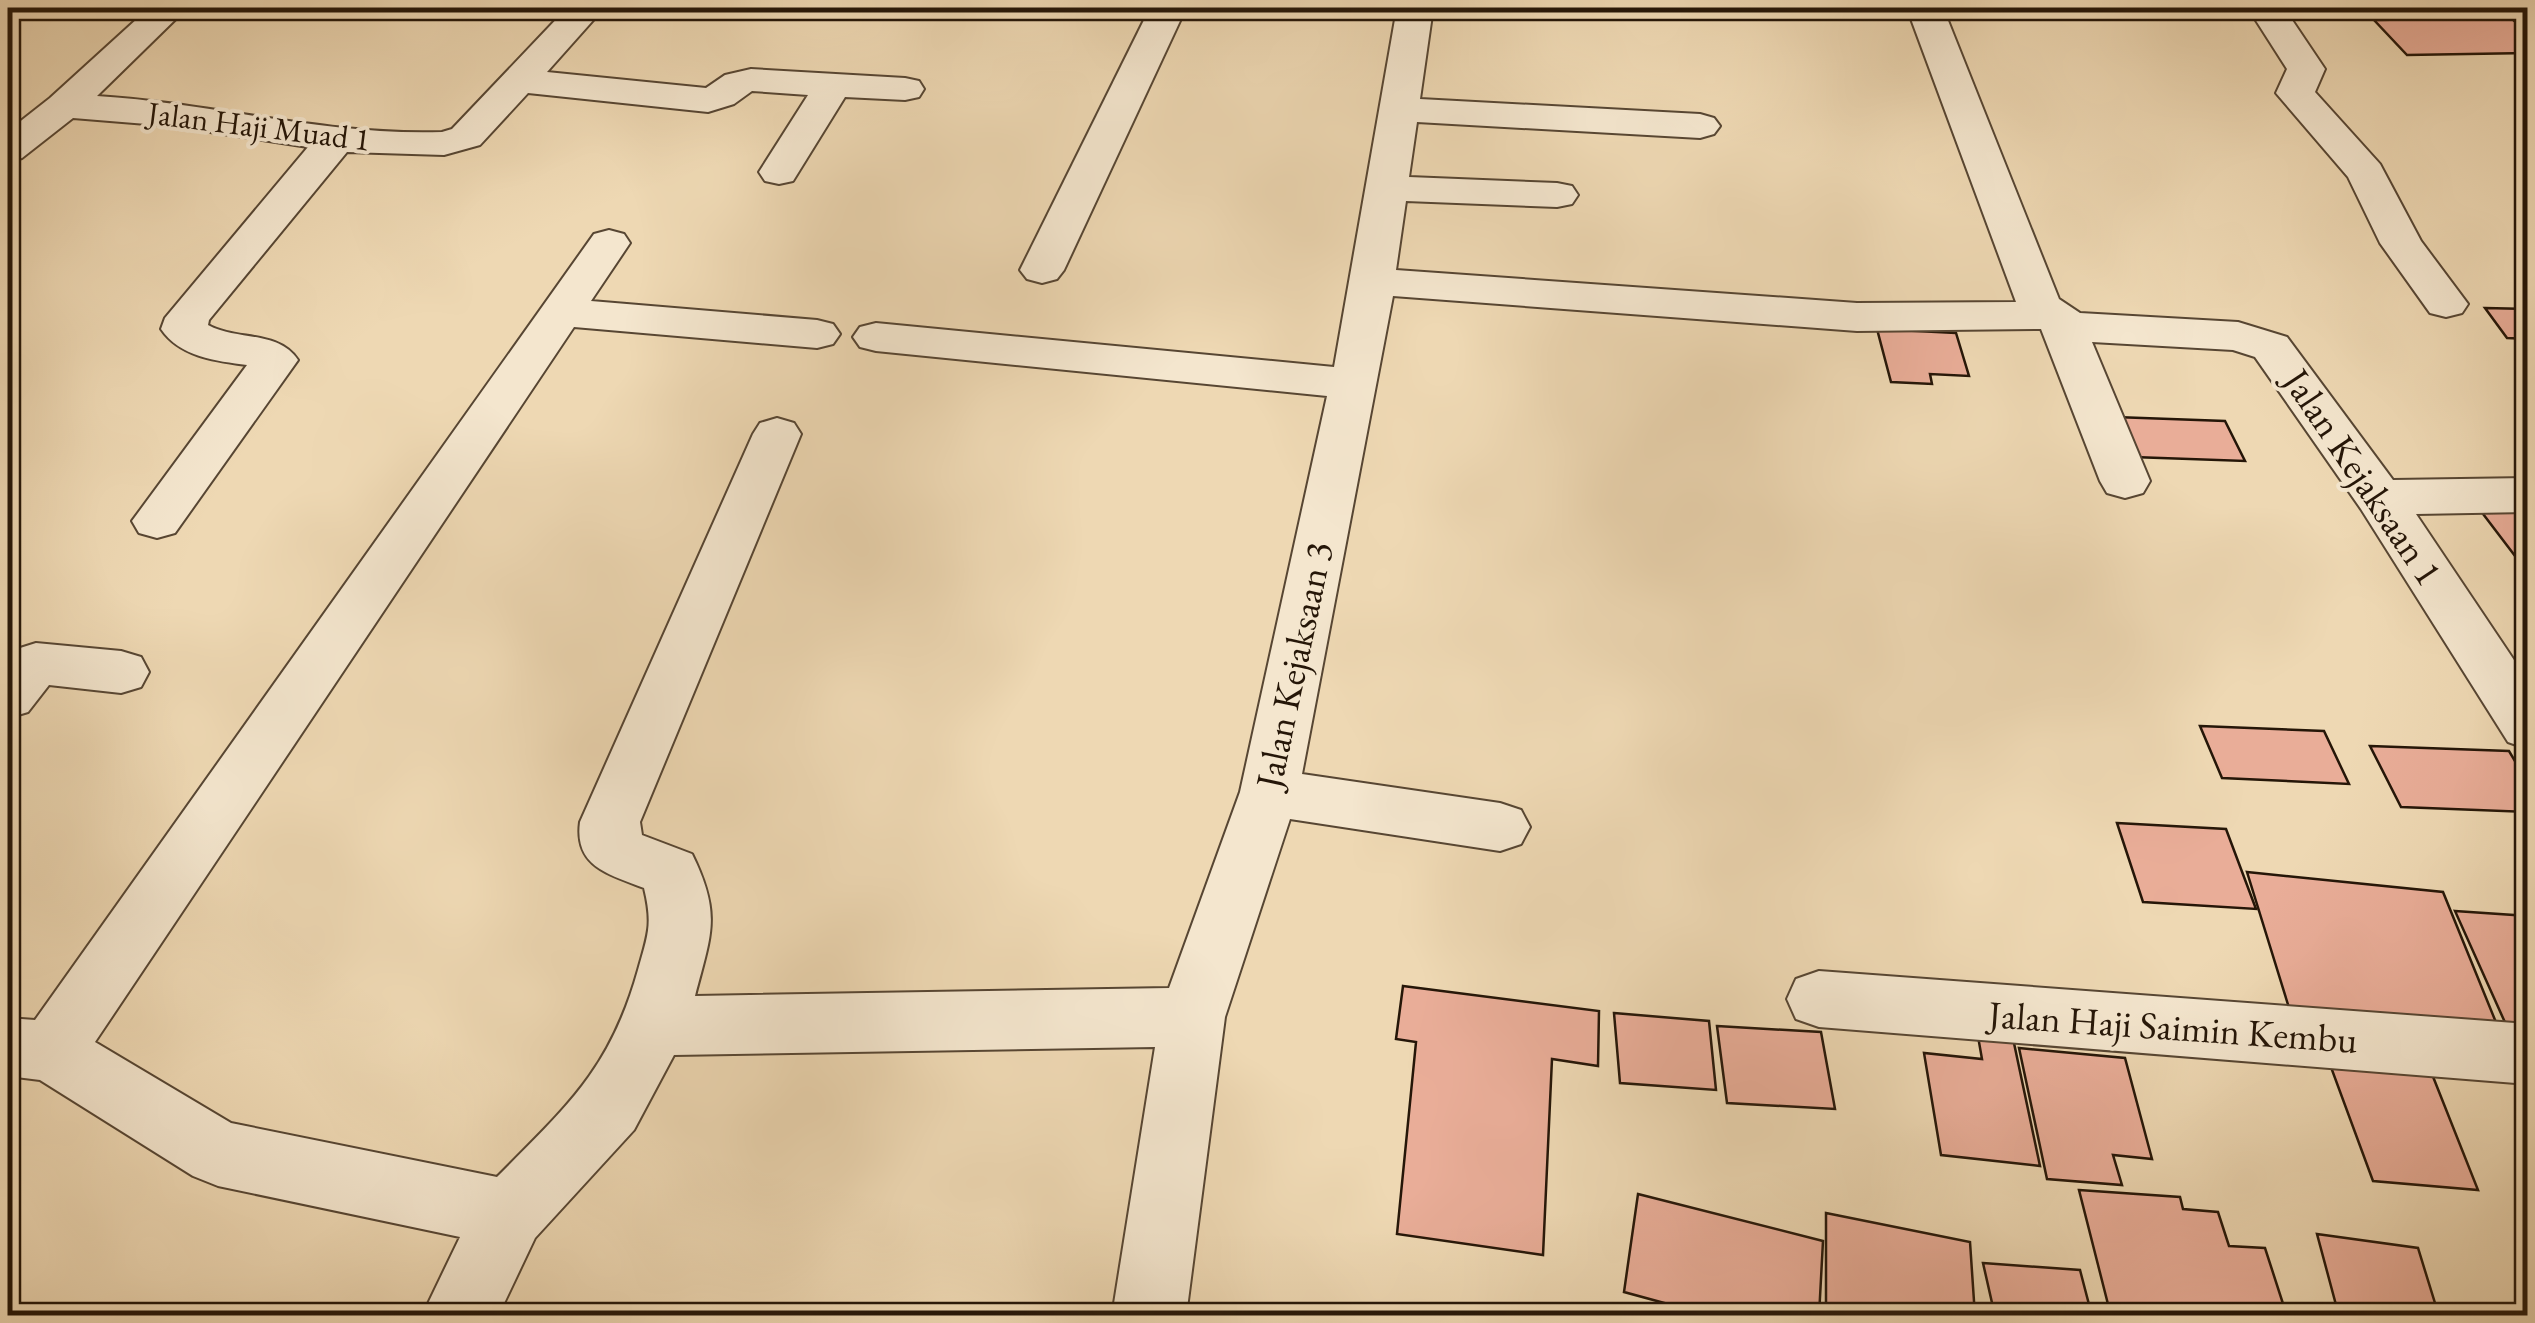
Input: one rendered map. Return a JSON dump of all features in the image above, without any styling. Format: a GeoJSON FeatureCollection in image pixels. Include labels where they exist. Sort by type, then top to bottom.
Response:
{"type":"FeatureCollection","features":[{"type":"Feature","properties":{"kind":"street"},"geometry":{"type":"LineString","coordinates":[[8,150],[64,106],[169,8]]}},
{"type":"Feature","properties":{"kind":"street"},"geometry":{"type":"LineString","coordinates":[[516,80],[586,8]]}},
{"type":"Feature","properties":{"kind":"street"},"geometry":{"type":"LineString","coordinates":[[1042,270],[1168,8]]}},
{"type":"Feature","properties":{"kind":"street","name":"Jalan Kejaksaan 3"},"geometry":{"type":"LineString","coordinates":[[1150,1316],[1192,1017],[1269,792],[1372,281],[1415,8]]}},
{"type":"Feature","properties":{"kind":"street"},"geometry":{"type":"LineString","coordinates":[[1925,8],[2039,305],[2055,319],[2125,481]]}},
{"type":"Feature","properties":{"kind":"street"},"geometry":{"type":"LineString","coordinates":[[2266,8],[2306,70],[2295,93],[2366,173],[2401,243],[2446,304]]}},
{"type":"Feature","properties":{"kind":"street"},"geometry":{"type":"LineString","coordinates":[[516,80],[708,100],[722,97],[743,80],[905,89]]}},
{"type":"Feature","properties":{"kind":"street","name":"Jalan Haji Muad 1"},"geometry":{"type":"LineString","coordinates":[[64,106],[172,114],[336,138],[428,146],[455,144],[466,137],[516,80]]}},
{"type":"Feature","properties":{"kind":"street"},"geometry":{"type":"LineString","coordinates":[[779,172],[834,84]]}},
{"type":"Feature","properties":{"kind":"street"},"geometry":{"type":"LineString","coordinates":[[1399,109],[1700,126]]}},
{"type":"Feature","properties":{"kind":"street"},"geometry":{"type":"LineString","coordinates":[[157,521],[275,360],[267,354],[203,342],[184,329],[187,318],[336,138]]}},
{"type":"Feature","properties":{"kind":"street"},"geometry":{"type":"LineString","coordinates":[[1387,188],[1557,195]]}},
{"type":"Feature","properties":{"kind":"street"},"geometry":{"type":"LineString","coordinates":[[510,1214],[218,1153],[29,1049],[609,243]]}},
{"type":"Feature","properties":{"kind":"street","name":"Jalan Kejaksaan 1"},"geometry":{"type":"LineString","coordinates":[[1372,281],[1857,317],[2055,319],[2238,336],[2271,347],[2378,497],[2528,727]]}},
{"type":"Feature","properties":{"kind":"street"},"geometry":{"type":"LineString","coordinates":[[560,312],[817,334]]}},
{"type":"Feature","properties":{"kind":"street"},"geometry":{"type":"LineString","coordinates":[[876,337],[1352,384]]}},
{"type":"Feature","properties":{"kind":"street"},"geometry":{"type":"LineString","coordinates":[[460,1316],[510,1214],[610,1108],[654,1026],[683,920],[670,872],[621,852],[608,840],[610,822],[777,434]]}},
{"type":"Feature","properties":{"kind":"street"},"geometry":{"type":"LineString","coordinates":[[2378,497],[2528,495]]}},
{"type":"Feature","properties":{"kind":"street"},"geometry":{"type":"LineString","coordinates":[[8,697],[36,663],[121,672]]}},
{"type":"Feature","properties":{"kind":"street"},"geometry":{"type":"LineString","coordinates":[[1269,792],[1500,827]]}},
{"type":"Feature","properties":{"kind":"street","name":"Jalan Haji Saimin Kembu"},"geometry":{"type":"LineString","coordinates":[[1820,999],[2528,1054]]}},
{"type":"Feature","properties":{"kind":"street"},"geometry":{"type":"LineString","coordinates":[[654,1026],[1192,1017]]}},
{"type":"Feature","properties":{"kind":"building"},"geometry":{"type":"Polygon","coordinates":[[[2291,8],[2337,8],[2345,16],[2300,17],[2291,8]]]}},
{"type":"Feature","properties":{"kind":"building"},"geometry":{"type":"Polygon","coordinates":[[[2511,18],[2528,33],[2528,53],[2407,55],[2374,20],[2511,18]]]}},
{"type":"Feature","properties":{"kind":"building"},"geometry":{"type":"Polygon","coordinates":[[[2485,308],[2528,309],[2528,339],[2507,338],[2485,308]]]}},
{"type":"Feature","properties":{"kind":"building"},"geometry":{"type":"Polygon","coordinates":[[[1877,329],[1956,333],[1969,376],[1930,374],[1932,384],[1891,382],[1877,329]]]}},
{"type":"Feature","properties":{"kind":"building"},"geometry":{"type":"Polygon","coordinates":[[[2115,417],[2225,421],[2245,461],[2133,457],[2115,417]]]}},
{"type":"Feature","properties":{"kind":"building"},"geometry":{"type":"Polygon","coordinates":[[[2528,505],[2528,573],[2477,506],[2528,505]]]}},
{"type":"Feature","properties":{"kind":"building"},"geometry":{"type":"Polygon","coordinates":[[[2200,726],[2324,731],[2349,784],[2222,778],[2200,726]]]}},
{"type":"Feature","properties":{"kind":"building"},"geometry":{"type":"Polygon","coordinates":[[[2370,746],[2509,751],[2528,783],[2528,812],[2401,807],[2370,746]]]}},
{"type":"Feature","properties":{"kind":"building"},"geometry":{"type":"Polygon","coordinates":[[[2117,823],[2226,829],[2256,909],[2143,902],[2117,823]]]}},
{"type":"Feature","properties":{"kind":"building"},"geometry":{"type":"Polygon","coordinates":[[[2247,872],[2443,892],[2506,1047],[2294,1024],[2247,872]]]}},
{"type":"Feature","properties":{"kind":"building"},"geometry":{"type":"Polygon","coordinates":[[[2455,911],[2528,916],[2528,1039],[2512,1038],[2455,911]]]}},
{"type":"Feature","properties":{"kind":"building"},"geometry":{"type":"Polygon","coordinates":[[[1403,986],[1599,1011],[1598,1066],[1552,1059],[1543,1255],[1397,1234],[1416,1042],[1396,1039],[1403,986]]]}},
{"type":"Feature","properties":{"kind":"building"},"geometry":{"type":"Polygon","coordinates":[[[1614,1013],[1709,1021],[1716,1090],[1620,1083],[1614,1013]]]}},
{"type":"Feature","properties":{"kind":"building"},"geometry":{"type":"Polygon","coordinates":[[[1976,1025],[2011,1029],[2040,1166],[1941,1155],[1924,1053],[1982,1059],[1976,1025]]]}},
{"type":"Feature","properties":{"kind":"building"},"geometry":{"type":"Polygon","coordinates":[[[1717,1026],[1821,1032],[1835,1109],[1727,1103],[1717,1026]]]}},
{"type":"Feature","properties":{"kind":"building"},"geometry":{"type":"Polygon","coordinates":[[[2019,1048],[2125,1058],[2152,1159],[2113,1155],[2122,1185],[2047,1179],[2019,1048]]]}},
{"type":"Feature","properties":{"kind":"building"},"geometry":{"type":"Polygon","coordinates":[[[2325,1051],[2426,1059],[2478,1190],[2373,1181],[2325,1051]]]}},
{"type":"Feature","properties":{"kind":"building"},"geometry":{"type":"Polygon","coordinates":[[[2079,1190],[2180,1197],[2183,1209],[2218,1212],[2229,1246],[2265,1248],[2287,1316],[2111,1316],[2079,1190]]]}},
{"type":"Feature","properties":{"kind":"building"},"geometry":{"type":"Polygon","coordinates":[[[1638,1194],[1823,1241],[1819,1316],[1712,1316],[1624,1292],[1638,1194]]]}},
{"type":"Feature","properties":{"kind":"building"},"geometry":{"type":"Polygon","coordinates":[[[1826,1213],[1970,1242],[1975,1316],[1826,1316],[1826,1213]]]}},
{"type":"Feature","properties":{"kind":"building"},"geometry":{"type":"Polygon","coordinates":[[[2317,1234],[2418,1248],[2439,1316],[2339,1316],[2317,1234]]]}},
{"type":"Feature","properties":{"kind":"building"},"geometry":{"type":"Polygon","coordinates":[[[1983,1263],[2080,1270],[2092,1316],[1995,1316],[1983,1263]]]}}]}
